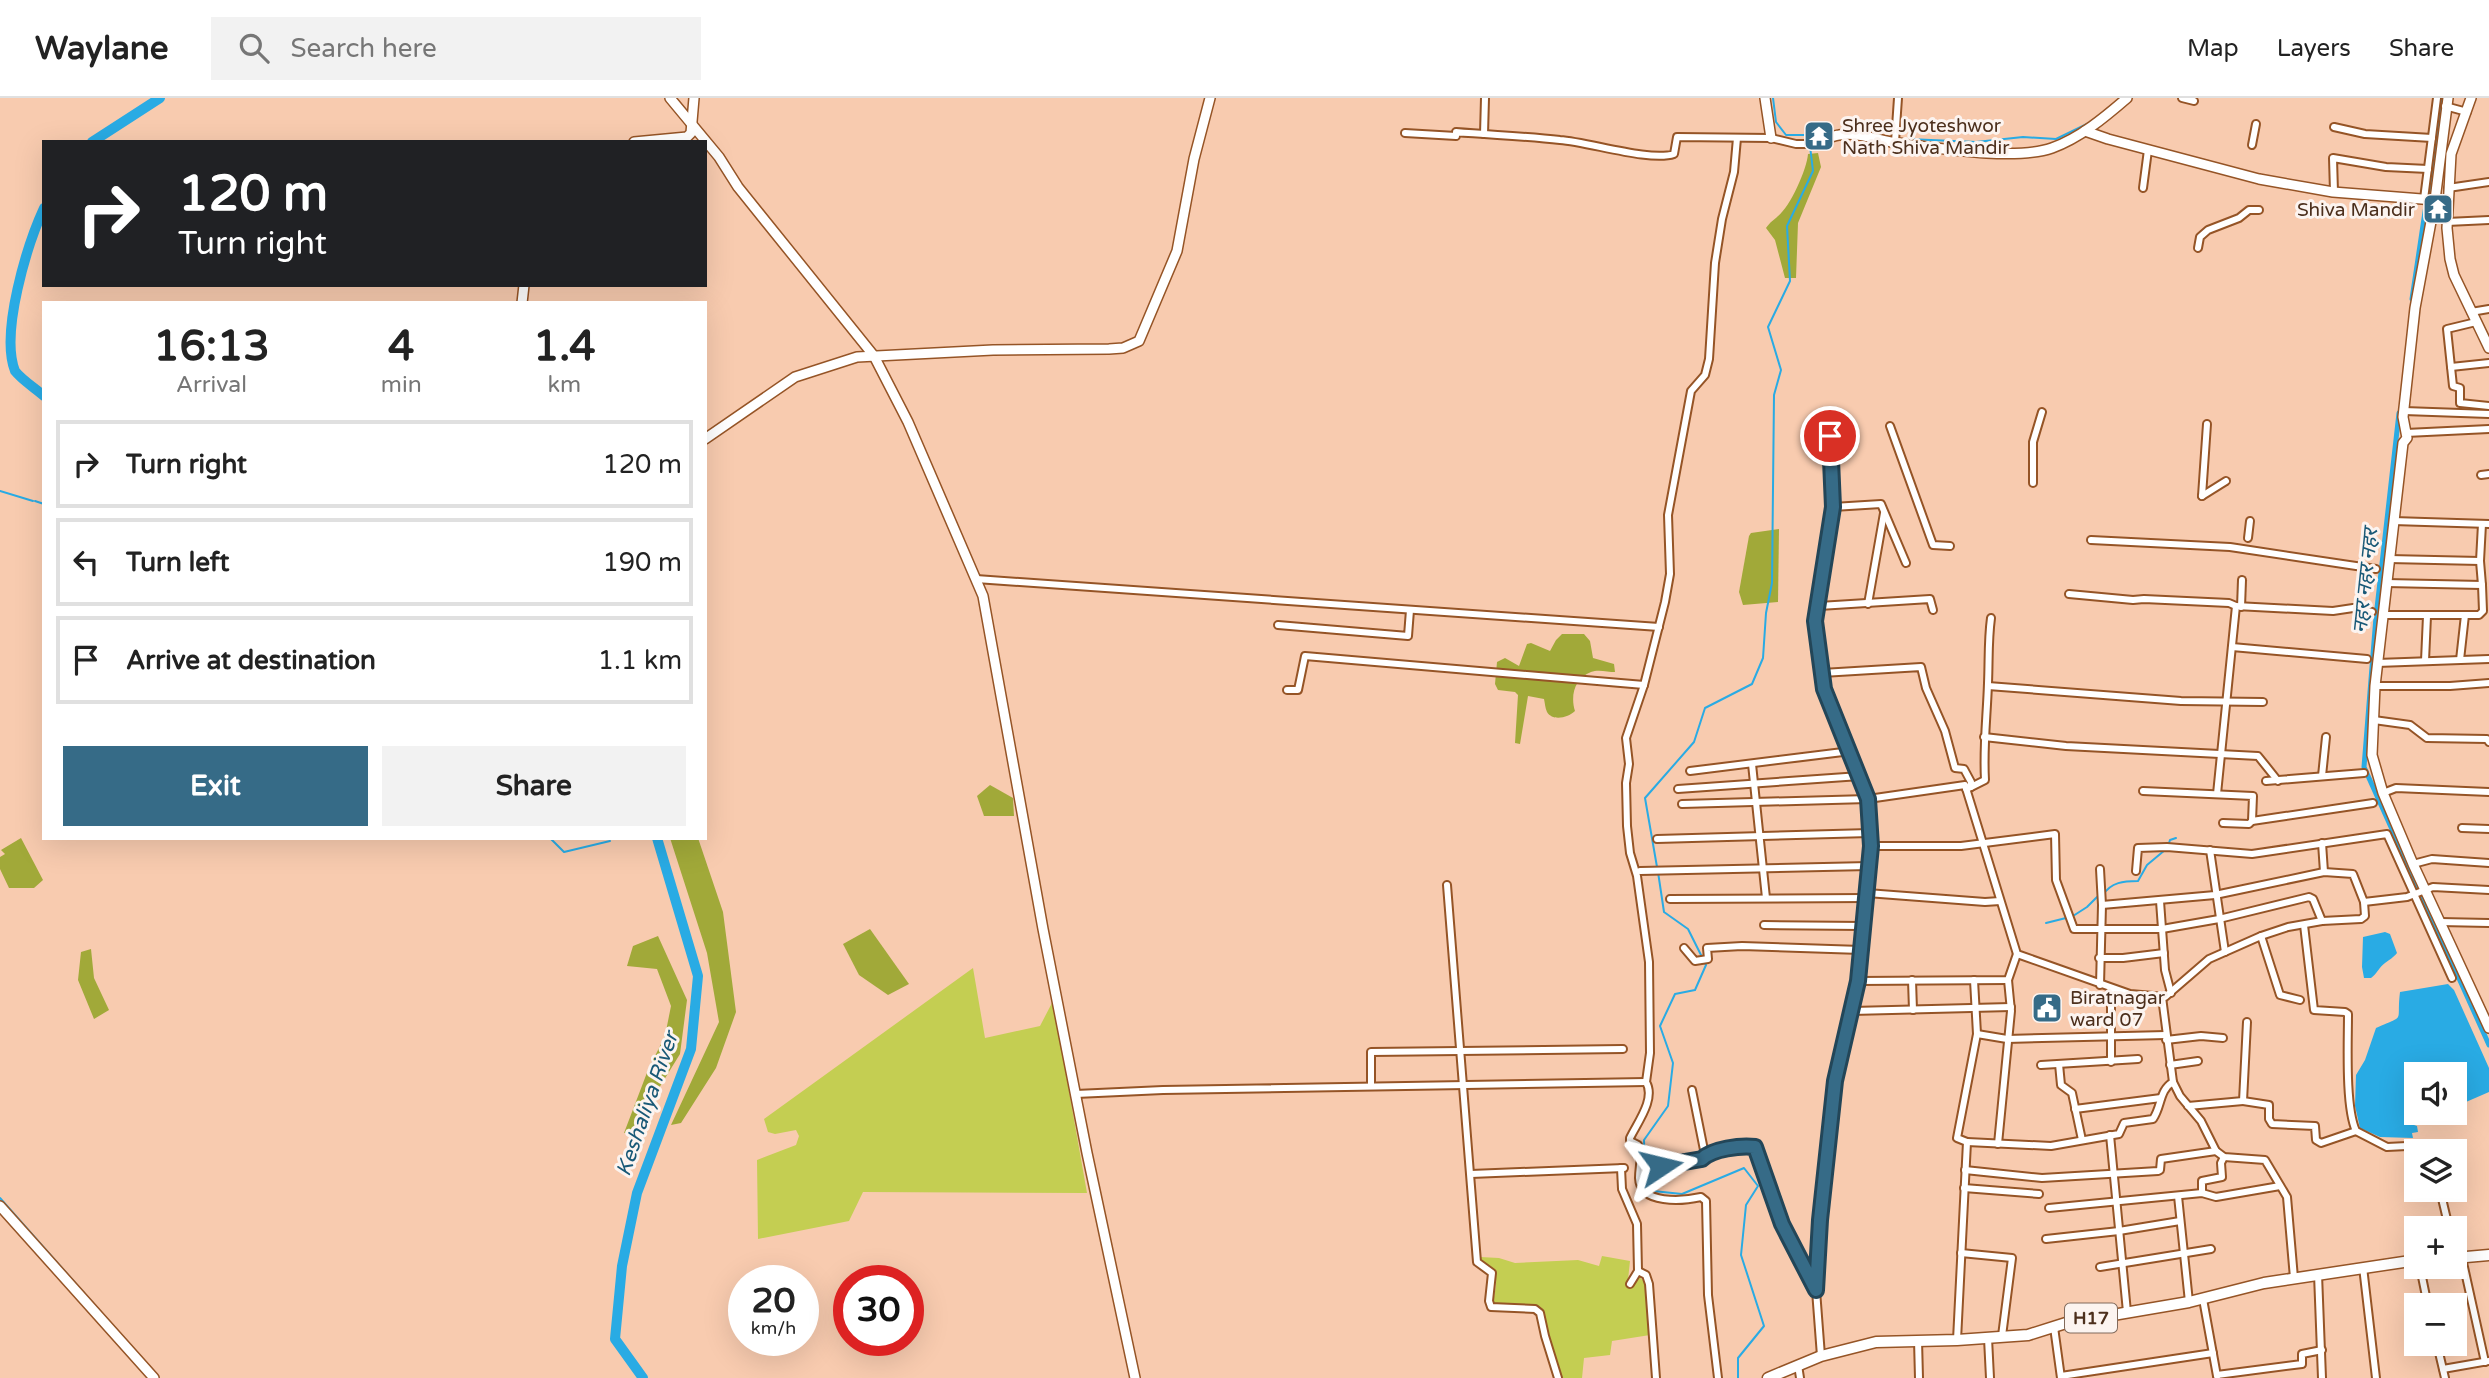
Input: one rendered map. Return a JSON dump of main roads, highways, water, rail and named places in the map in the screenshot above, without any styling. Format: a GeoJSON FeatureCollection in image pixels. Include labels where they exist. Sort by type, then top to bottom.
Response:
{"type":"FeatureCollection","features":[{"type":"Feature","properties":{"kind":"main road"},"geometry":{"type":"LineString","coordinates":[[2467,1256],[2489,1255]]}},
{"type":"Feature","properties":{"kind":"main road","name":"H17"},"geometry":{"type":"LineString","coordinates":[[1768,1378],[1821,1356],[1875,1342],[2028,1335],[2054,1326],[2189,1302],[2264,1283],[2404,1262]]}},
{"type":"Feature","properties":{"kind":"water"},"geometry":{"type":"Polygon","coordinates":[[[2385,932],[2390,934],[2397,953],[2375,975],[2364,978],[2363,937],[2385,932]]]}},
{"type":"Feature","properties":{"kind":"water"},"geometry":{"type":"Polygon","coordinates":[[[2448,984],[2454,990],[2489,1068],[2489,1092],[2467,1102],[2467,1062],[2404,1062],[2404,1125],[2417,1126],[2418,1132],[2412,1133],[2413,1138],[2380,1137],[2360,1128],[2355,1106],[2356,1075],[2365,1060],[2376,1028],[2398,1017],[2400,992],[2448,984]]]}},
{"type":"Feature","properties":{"kind":"waterway","name":"Keshaliya River"},"geometry":{"type":"LineString","coordinates":[[95,140],[160,98]]}},
{"type":"Feature","properties":{"kind":"waterway"},"geometry":{"type":"LineString","coordinates":[[1773,98],[1776,122],[1786,135],[1805,135],[1808,140]]}},
{"type":"Feature","properties":{"kind":"waterway"},"geometry":{"type":"LineString","coordinates":[[2115,103],[2120,98]]}},
{"type":"Feature","properties":{"kind":"waterway","name":"नहर नहर नहर"},"geometry":{"type":"LineString","coordinates":[[2412,299],[2442,98]]}},
{"type":"Feature","properties":{"kind":"waterway"},"geometry":{"type":"LineString","coordinates":[[1908,139],[1976,142],[2023,137],[2056,139],[2089,123]]}},
{"type":"Feature","properties":{"kind":"waterway"},"geometry":{"type":"LineString","coordinates":[[1657,867],[1645,798],[1694,742],[1705,708],[1752,684],[1763,658],[1766,613],[1772,583],[1774,395],[1781,370],[1768,327],[1790,281],[1787,226],[1813,171],[1810,146]]}},
{"type":"Feature","properties":{"kind":"waterway","name":"Keshaliya River"},"geometry":{"type":"LineString","coordinates":[[42,213],[23,266],[11,335],[11,355],[15,371],[42,394]]}},
{"type":"Feature","properties":{"kind":"waterway","name":"नहर नहर नहर"},"geometry":{"type":"LineString","coordinates":[[2399,413],[2376,617],[2364,767],[2489,1045]]}},
{"type":"Feature","properties":{"kind":"waterway"},"geometry":{"type":"LineString","coordinates":[[0,491],[33,501]]}},
{"type":"Feature","properties":{"kind":"waterway"},"geometry":{"type":"LineString","coordinates":[[35,501],[42,503]]}},
{"type":"Feature","properties":{"kind":"waterway"},"geometry":{"type":"LineString","coordinates":[[2168,846],[2170,840],[2176,838]]}},
{"type":"Feature","properties":{"kind":"waterway"},"geometry":{"type":"LineString","coordinates":[[552,840],[564,852],[610,841]]}},
{"type":"Feature","properties":{"kind":"waterway","name":"Keshaliya River"},"geometry":{"type":"LineString","coordinates":[[643,1378],[615,1339],[622,1266],[637,1193],[691,1049],[698,976],[658,840]]}},
{"type":"Feature","properties":{"kind":"waterway"},"geometry":{"type":"LineString","coordinates":[[2103,895],[2114,885],[2138,881],[2147,865],[2165,850]]}},
{"type":"Feature","properties":{"kind":"waterway"},"geometry":{"type":"LineString","coordinates":[[1658,872],[1664,912],[1688,929],[1706,965],[1695,990],[1675,994],[1660,1026],[1673,1063],[1668,1106],[1644,1140],[1645,1176],[1653,1191],[1682,1194],[1744,1168],[1758,1186],[1746,1205],[1741,1255],[1764,1326],[1738,1358],[1738,1378]]}},
{"type":"Feature","properties":{"kind":"waterway"},"geometry":{"type":"LineString","coordinates":[[2073,916],[2097,897]]}},
{"type":"Feature","properties":{"kind":"waterway"},"geometry":{"type":"LineString","coordinates":[[2046,923],[2066,918]]}},
{"type":"Feature","properties":{"kind":"waterway"},"geometry":{"type":"LineString","coordinates":[[0,1198],[147,1364]]}},
{"type":"Feature","properties":{"kind":"place","name":"Shree Jyoteshwor Nath Shiva Mandir"},"geometry":{"type":"Point","coordinates":[1819,136]}},
{"type":"Feature","properties":{"kind":"place","name":"Shiva Mandir"},"geometry":{"type":"Point","coordinates":[2438,209]}},
{"type":"Feature","properties":{"kind":"place","name":"Biratnagar ward 07"},"geometry":{"type":"Point","coordinates":[2047,1008]}}]}
